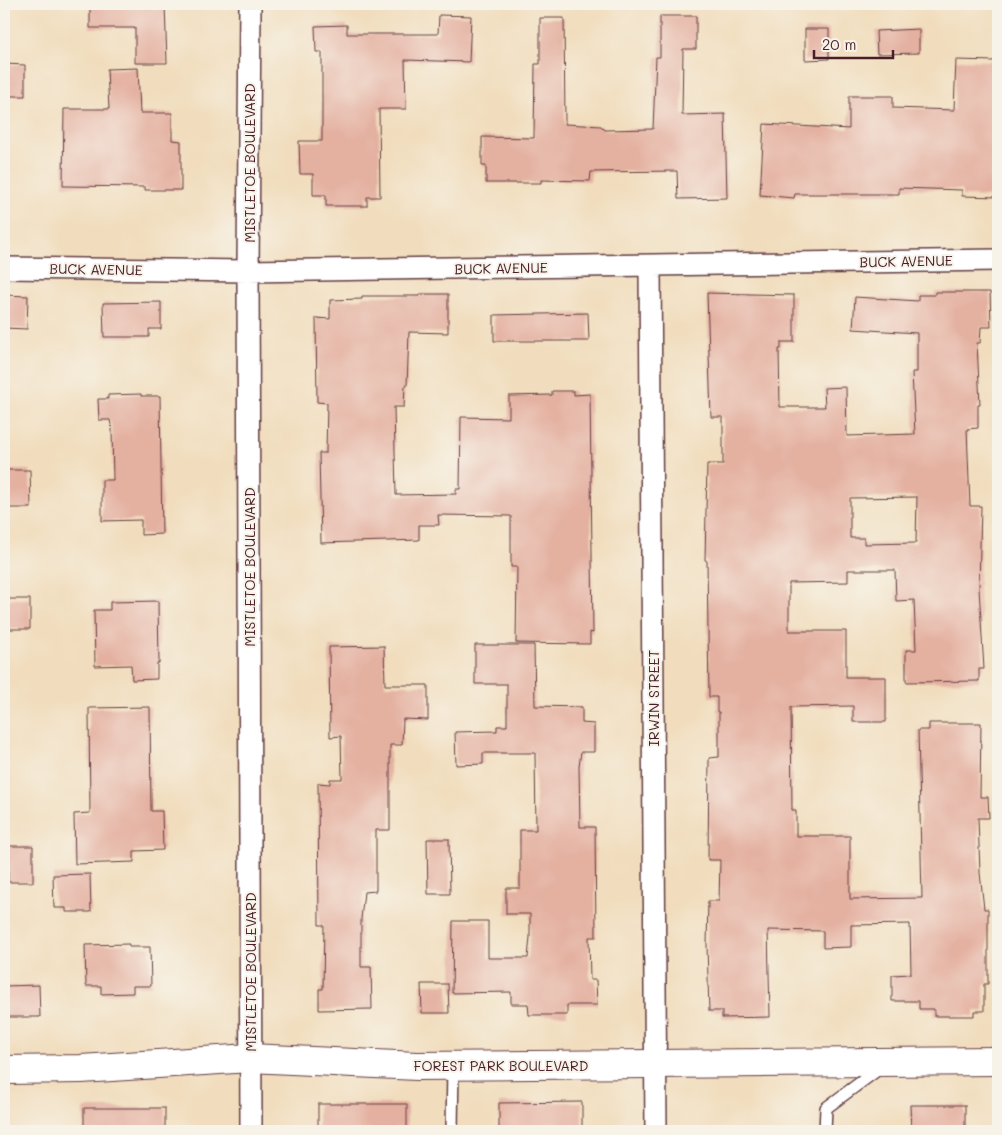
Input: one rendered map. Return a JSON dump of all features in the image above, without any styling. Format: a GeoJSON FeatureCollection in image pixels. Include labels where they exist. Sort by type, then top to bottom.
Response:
{"type":"FeatureCollection","features":[{"type":"Feature","properties":{"kind":"main road","name":"FOREST PARK BOULEVARD"},"geometry":{"type":"LineString","coordinates":[[4,1070],[81,1069],[250,1058],[452,1066],[998,1061]]}},
{"type":"Feature","properties":{"kind":"street","name":"MISTLETOE BOULEVARD"},"geometry":{"type":"LineString","coordinates":[[250,4],[248,271],[251,1131]]}},
{"type":"Feature","properties":{"kind":"street","name":"BUCK AVENUE"},"geometry":{"type":"LineString","coordinates":[[4,268],[248,271],[998,260]]}},
{"type":"Feature","properties":{"kind":"street","name":"IRWIN STREET"},"geometry":{"type":"LineString","coordinates":[[650,266],[656,1131]]}},
{"type":"Feature","properties":{"kind":"lane"},"geometry":{"type":"LineString","coordinates":[[825,1131],[826,1108],[890,1061]]}},
{"type":"Feature","properties":{"kind":"lane"},"geometry":{"type":"LineString","coordinates":[[452,1066],[452,1131]]}},
{"type":"Feature","properties":{"kind":"building"},"geometry":{"type":"Polygon","coordinates":[[[90,4],[165,4],[167,63],[135,63],[135,28],[90,28],[90,4]]]}},
{"type":"Feature","properties":{"kind":"building"},"geometry":{"type":"Polygon","coordinates":[[[439,15],[471,16],[469,62],[405,60],[406,109],[379,109],[380,197],[367,197],[367,206],[326,206],[326,195],[313,195],[313,174],[300,174],[299,141],[322,141],[322,52],[316,52],[315,26],[347,25],[347,34],[438,34],[439,15]]]}},
{"type":"Feature","properties":{"kind":"building"},"geometry":{"type":"Polygon","coordinates":[[[660,16],[696,16],[696,49],[683,49],[682,115],[725,114],[727,198],[678,199],[677,171],[591,172],[590,181],[541,180],[541,183],[486,183],[486,166],[482,166],[482,137],[534,138],[535,64],[540,64],[540,18],[564,18],[565,124],[601,126],[605,130],[653,129],[656,57],[660,57],[660,16]]]}},
{"type":"Feature","properties":{"kind":"building"},"geometry":{"type":"Polygon","coordinates":[[[805,29],[829,29],[829,59],[805,60],[805,29]]]}},
{"type":"Feature","properties":{"kind":"building"},"geometry":{"type":"Polygon","coordinates":[[[919,29],[919,53],[877,54],[876,31],[919,29]]]}},
{"type":"Feature","properties":{"kind":"building"},"geometry":{"type":"Polygon","coordinates":[[[956,60],[995,61],[995,120],[998,120],[998,197],[962,196],[962,190],[899,188],[899,194],[795,194],[794,198],[760,195],[764,124],[849,129],[849,96],[893,96],[893,108],[954,110],[956,60]]]}},
{"type":"Feature","properties":{"kind":"building"},"geometry":{"type":"Polygon","coordinates":[[[4,64],[25,65],[25,96],[4,96],[4,64]]]}},
{"type":"Feature","properties":{"kind":"building"},"geometry":{"type":"Polygon","coordinates":[[[138,68],[140,113],[172,113],[172,140],[181,141],[181,190],[145,190],[145,187],[63,186],[64,109],[109,109],[107,69],[138,68]]]}},
{"type":"Feature","properties":{"kind":"building"},"geometry":{"type":"Polygon","coordinates":[[[935,292],[990,292],[991,327],[981,327],[980,343],[977,343],[980,405],[978,405],[978,428],[967,429],[970,506],[981,506],[979,588],[984,669],[979,669],[979,681],[906,682],[906,650],[916,650],[914,600],[896,601],[895,570],[848,570],[848,582],[789,583],[789,631],[846,631],[846,677],[886,677],[886,722],[853,722],[853,706],[791,707],[792,810],[796,810],[796,836],[850,836],[850,899],[922,898],[918,730],[929,730],[929,723],[981,723],[980,797],[988,797],[989,818],[978,818],[980,873],[984,909],[988,909],[988,984],[984,984],[984,1011],[974,1011],[974,1016],[934,1016],[934,1009],[919,1009],[919,1001],[892,1001],[892,975],[911,974],[910,924],[851,925],[851,947],[823,948],[823,931],[768,930],[770,1017],[722,1018],[722,1011],[709,1011],[707,945],[708,901],[719,901],[720,860],[708,860],[709,758],[719,757],[719,712],[717,712],[717,697],[709,697],[707,561],[705,560],[707,464],[723,464],[723,417],[711,417],[707,293],[794,295],[794,342],[781,342],[781,349],[779,349],[780,407],[825,407],[824,388],[846,387],[847,436],[915,434],[912,372],[917,372],[917,333],[853,329],[855,297],[918,301],[918,295],[935,295],[935,292]],[[917,497],[850,498],[850,538],[864,538],[864,544],[916,543],[917,497]]]}},
{"type":"Feature","properties":{"kind":"building"},"geometry":{"type":"Polygon","coordinates":[[[420,294],[448,294],[448,333],[409,332],[407,386],[405,386],[404,407],[394,407],[396,495],[456,494],[456,489],[460,489],[461,417],[509,418],[509,396],[552,395],[552,391],[574,391],[574,395],[590,394],[593,633],[590,632],[590,644],[516,643],[517,567],[511,567],[511,516],[438,515],[439,525],[419,525],[419,540],[321,543],[319,453],[326,453],[327,403],[317,402],[316,318],[330,319],[330,300],[362,299],[362,296],[420,296],[420,294]]]}},
{"type":"Feature","properties":{"kind":"building"},"geometry":{"type":"Polygon","coordinates":[[[4,295],[28,296],[27,329],[4,328],[4,295]]]}},
{"type":"Feature","properties":{"kind":"building"},"geometry":{"type":"Polygon","coordinates":[[[161,302],[161,329],[149,329],[149,337],[104,337],[103,303],[161,302]]]}},
{"type":"Feature","properties":{"kind":"building"},"geometry":{"type":"Polygon","coordinates":[[[588,313],[589,341],[494,341],[494,315],[588,313]]]}},
{"type":"Feature","properties":{"kind":"building"},"geometry":{"type":"Polygon","coordinates":[[[141,394],[141,396],[160,396],[162,534],[141,535],[141,520],[102,521],[102,480],[113,480],[112,429],[110,420],[99,420],[98,399],[108,399],[108,395],[141,394]]]}},
{"type":"Feature","properties":{"kind":"building"},"geometry":{"type":"Polygon","coordinates":[[[5,470],[30,470],[31,508],[4,508],[5,470]]]}},
{"type":"Feature","properties":{"kind":"building"},"geometry":{"type":"Polygon","coordinates":[[[7,599],[30,599],[30,629],[7,629],[7,599]]]}},
{"type":"Feature","properties":{"kind":"building"},"geometry":{"type":"Polygon","coordinates":[[[158,601],[159,663],[157,663],[157,679],[132,680],[131,665],[95,666],[94,610],[110,610],[110,602],[158,601]]]}},
{"type":"Feature","properties":{"kind":"building"},"geometry":{"type":"Polygon","coordinates":[[[475,645],[534,645],[535,706],[582,707],[582,723],[594,724],[594,752],[581,752],[579,766],[580,827],[595,827],[596,937],[589,937],[590,980],[596,980],[597,1005],[567,1005],[567,1015],[529,1015],[528,1004],[511,1004],[511,992],[452,993],[453,921],[488,921],[488,958],[528,958],[530,937],[530,914],[506,914],[506,888],[520,888],[520,830],[536,830],[535,753],[483,753],[483,764],[456,765],[455,732],[497,731],[497,726],[507,726],[507,684],[475,684],[475,645]]]}},
{"type":"Feature","properties":{"kind":"building"},"geometry":{"type":"Polygon","coordinates":[[[384,646],[385,685],[428,685],[428,720],[403,719],[402,745],[390,745],[390,830],[376,830],[376,891],[364,892],[361,919],[361,967],[371,967],[372,1009],[319,1010],[319,989],[323,989],[324,925],[319,925],[318,783],[330,784],[330,779],[342,779],[341,736],[330,737],[329,647],[384,646]]]}},
{"type":"Feature","properties":{"kind":"building"},"geometry":{"type":"Polygon","coordinates":[[[150,707],[151,811],[162,811],[163,850],[134,851],[134,862],[75,864],[74,814],[90,813],[89,708],[150,707]]]}},
{"type":"Feature","properties":{"kind":"building"},"geometry":{"type":"Polygon","coordinates":[[[427,839],[449,839],[450,894],[428,894],[427,839]]]}},
{"type":"Feature","properties":{"kind":"building"},"geometry":{"type":"Polygon","coordinates":[[[8,846],[33,846],[33,882],[8,882],[8,846]]]}},
{"type":"Feature","properties":{"kind":"building"},"geometry":{"type":"Polygon","coordinates":[[[90,874],[91,912],[66,912],[66,908],[54,908],[53,875],[90,874]]]}},
{"type":"Feature","properties":{"kind":"building"},"geometry":{"type":"Polygon","coordinates":[[[129,944],[129,947],[150,947],[151,986],[133,986],[133,993],[101,994],[101,986],[86,986],[85,945],[129,944]]]}},
{"type":"Feature","properties":{"kind":"building"},"geometry":{"type":"Polygon","coordinates":[[[421,984],[448,984],[449,1013],[422,1013],[421,984]]]}},
{"type":"Feature","properties":{"kind":"building"},"geometry":{"type":"Polygon","coordinates":[[[39,985],[40,1017],[4,1017],[4,986],[39,985]]]}},
{"type":"Feature","properties":{"kind":"building"},"geometry":{"type":"Polygon","coordinates":[[[582,1102],[582,1131],[499,1131],[499,1103],[582,1102]]]}},
{"type":"Feature","properties":{"kind":"building"},"geometry":{"type":"Polygon","coordinates":[[[318,1104],[407,1104],[407,1131],[318,1131],[318,1104]]]}},
{"type":"Feature","properties":{"kind":"building"},"geometry":{"type":"Polygon","coordinates":[[[910,1105],[965,1105],[965,1131],[911,1131],[910,1105]]]}},
{"type":"Feature","properties":{"kind":"building"},"geometry":{"type":"Polygon","coordinates":[[[84,1108],[165,1108],[165,1131],[84,1131],[84,1108]]]}}]}
